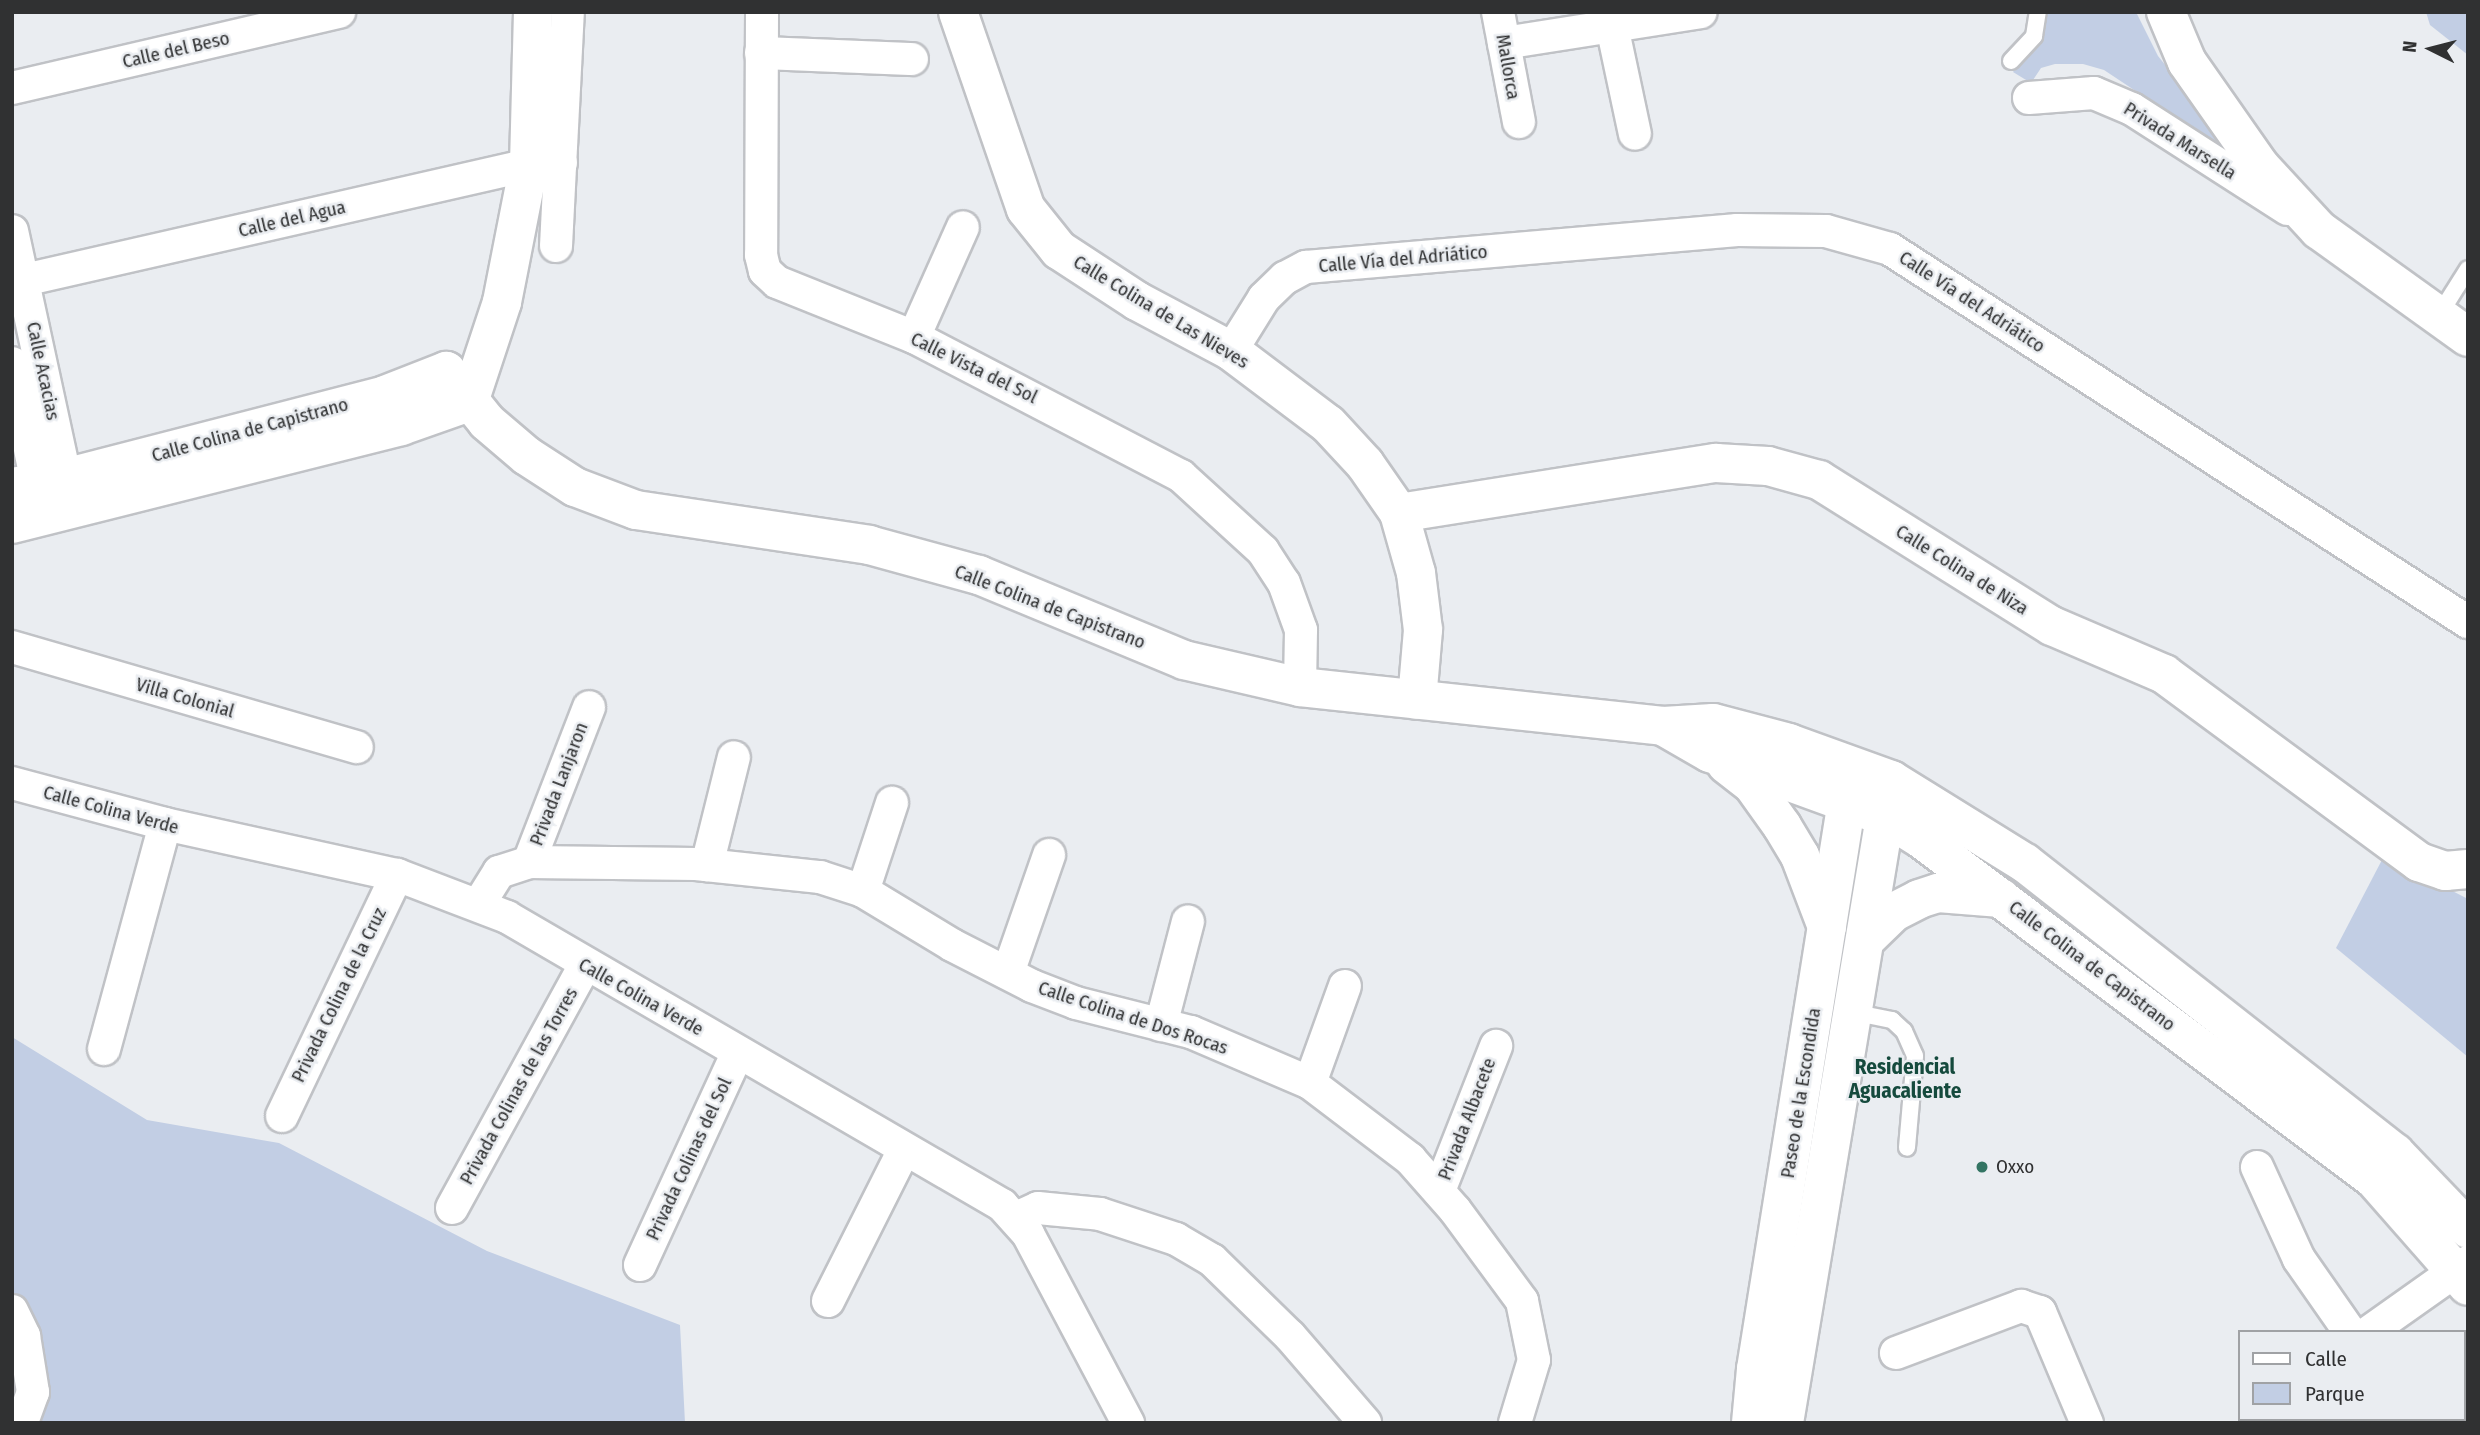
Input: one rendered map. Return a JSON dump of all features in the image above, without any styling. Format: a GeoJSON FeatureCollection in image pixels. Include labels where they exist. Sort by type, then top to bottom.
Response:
{"type":"FeatureCollection","features":[{"type":"Feature","properties":{"kind":"main road"},"geometry":{"type":"LineString","coordinates":[[469,402],[545,164],[533,12]]}},
{"type":"Feature","properties":{"kind":"main road","name":"Calle Colina de Las Nieves"},"geometry":{"type":"LineString","coordinates":[[958,12],[1026,209],[1059,250],[1137,301],[1231,351],[1328,424],[1365,464],[1399,513],[1416,572],[1423,630],[1417,701]]}},
{"type":"Feature","properties":{"kind":"main road"},"geometry":{"type":"LineString","coordinates":[[2166,12],[2187,62],[2259,165],[2319,230],[2453,326]]}},
{"type":"Feature","properties":{"kind":"main road"},"geometry":{"type":"LineString","coordinates":[[446,371],[482,359]]}},
{"type":"Feature","properties":{"kind":"main road","name":"Calle Colina de Capistrano"},"geometry":{"type":"LineString","coordinates":[[41,500],[385,395],[446,371],[469,402],[527,456],[575,487],[636,510],[893,552],[979,575],[1184,660],[1300,687],[1662,726],[1713,723],[1853,763],[1888,798],[2001,898],[2374,1179],[2464,1273]]}},
{"type":"Feature","properties":{"kind":"main road","name":"Calle Colina de Capistrano"},"geometry":{"type":"LineString","coordinates":[[41,500],[401,426],[469,402]]}},
{"type":"Feature","properties":{"kind":"main road","name":"Calle Colina de Niza"},"geometry":{"type":"LineString","coordinates":[[1399,513],[1716,463],[1768,466],[1819,480],[2052,626],[2164,674],[2418,862],[2445,871],[2468,869]]}},
{"type":"Feature","properties":{"kind":"main road","name":"Calle Colina de Capistrano"},"geometry":{"type":"LineString","coordinates":[[1662,726],[1710,753],[1847,802],[1888,798],[1973,828],[2056,886],[2395,1153],[2468,1229]]}},
{"type":"Feature","properties":{"kind":"main road"},"geometry":{"type":"LineString","coordinates":[[1710,753],[1752,784],[1782,826],[1800,856],[1828,932]]}},
{"type":"Feature","properties":{"kind":"main road","name":"Paseo de la Escondida"},"geometry":{"type":"LineString","coordinates":[[1751,1423],[1756,1369],[1853,763]]}},
{"type":"Feature","properties":{"kind":"main road","name":"Paseo de la Escondida"},"geometry":{"type":"LineString","coordinates":[[1784,1423],[1852,1012],[1867,938],[1888,798]]}},
{"type":"Feature","properties":{"kind":"main road"},"geometry":{"type":"LineString","coordinates":[[1867,938],[1894,912],[1929,896],[1959,893],[2001,898]]}},
{"type":"Feature","properties":{"kind":"street","name":"Calle del Beso"},"geometry":{"type":"LineString","coordinates":[[12,88],[339,12]]}},
{"type":"Feature","properties":{"kind":"street"},"geometry":{"type":"LineString","coordinates":[[556,246],[545,164],[568,12]]}},
{"type":"Feature","properties":{"kind":"street","name":"Calle Vista del Sol"},"geometry":{"type":"LineString","coordinates":[[762,12],[761,255],[765,271],[777,282],[914,337],[1146,454],[1181,476],[1264,551],[1283,583],[1301,630],[1300,687]]}},
{"type":"Feature","properties":{"kind":"street","name":"Mallorca"},"geometry":{"type":"LineString","coordinates":[[1498,12],[1519,122]]}},
{"type":"Feature","properties":{"kind":"street"},"geometry":{"type":"LineString","coordinates":[[1504,43],[1701,12]]}},
{"type":"Feature","properties":{"kind":"street"},"geometry":{"type":"LineString","coordinates":[[1612,26],[1634,134]]}},
{"type":"Feature","properties":{"kind":"street"},"geometry":{"type":"LineString","coordinates":[[761,52],[912,59]]}},
{"type":"Feature","properties":{"kind":"street","name":"Privada Marsella"},"geometry":{"type":"LineString","coordinates":[[2028,98],[2094,93],[2132,109],[2319,230]]}},
{"type":"Feature","properties":{"kind":"street","name":"Calle del Agua"},"geometry":{"type":"LineString","coordinates":[[24,280],[545,164]]}},
{"type":"Feature","properties":{"kind":"street"},"geometry":{"type":"LineString","coordinates":[[914,337],[963,227]]}},
{"type":"Feature","properties":{"kind":"street","name":"Calle Vía del Adriático"},"geometry":{"type":"LineString","coordinates":[[1231,351],[1264,298],[1285,278],[1306,267],[1737,230],[1826,231],[1890,249],[2468,622]]}},
{"type":"Feature","properties":{"kind":"street","name":"Calle Acacias"},"geometry":{"type":"LineString","coordinates":[[12,231],[24,280],[41,500]]}},
{"type":"Feature","properties":{"kind":"street","name":"Calle Acacias"},"geometry":{"type":"LineString","coordinates":[[12,363],[41,500]]}},
{"type":"Feature","properties":{"kind":"street","name":"Villa Colonial"},"geometry":{"type":"LineString","coordinates":[[12,647],[357,747]]}},
{"type":"Feature","properties":{"kind":"street","name":"Privada Lanjaron"},"geometry":{"type":"LineString","coordinates":[[529,862],[589,707]]}},
{"type":"Feature","properties":{"kind":"street"},"geometry":{"type":"LineString","coordinates":[[707,865],[734,757]]}},
{"type":"Feature","properties":{"kind":"street","name":"Calle Colina Verde"},"geometry":{"type":"LineString","coordinates":[[12,783],[164,824],[397,875],[479,904],[738,1052],[1002,1205],[1016,1218],[1128,1423]]}},
{"type":"Feature","properties":{"kind":"street"},"geometry":{"type":"LineString","coordinates":[[863,891],[892,803]]}},
{"type":"Feature","properties":{"kind":"street"},"geometry":{"type":"LineString","coordinates":[[104,1049],[164,824]]}},
{"type":"Feature","properties":{"kind":"street"},"geometry":{"type":"LineString","coordinates":[[1008,973],[1049,855]]}},
{"type":"Feature","properties":{"kind":"street","name":"Calle Colina de Dos Rocas"},"geometry":{"type":"LineString","coordinates":[[479,904],[499,872],[529,862],[707,865],[820,877],[863,891],[1008,973],[1076,1003],[1191,1032],[1310,1083],[1410,1159],[1439,1192],[1522,1301],[1534,1360],[1515,1423]]}},
{"type":"Feature","properties":{"kind":"street","name":"Privada Colina de la Cruz"},"geometry":{"type":"LineString","coordinates":[[282,1116],[397,875]]}},
{"type":"Feature","properties":{"kind":"street"},"geometry":{"type":"LineString","coordinates":[[1161,1025],[1188,921]]}},
{"type":"Feature","properties":{"kind":"street","name":"Privada Colinas de las Torres"},"geometry":{"type":"LineString","coordinates":[[453,1208],[585,965]]}},
{"type":"Feature","properties":{"kind":"street"},"geometry":{"type":"LineString","coordinates":[[1310,1083],[1345,986]]}},
{"type":"Feature","properties":{"kind":"street","name":"Privada Albacete"},"geometry":{"type":"LineString","coordinates":[[1439,1192],[1496,1046]]}},
{"type":"Feature","properties":{"kind":"street","name":"Privada Colinas del Sol"},"geometry":{"type":"LineString","coordinates":[[640,1265],[738,1052]]}},
{"type":"Feature","properties":{"kind":"street"},"geometry":{"type":"LineString","coordinates":[[828,1301],[904,1150]]}},
{"type":"Feature","properties":{"kind":"street"},"geometry":{"type":"LineString","coordinates":[[2258,1167],[2299,1259],[2349,1330]]}},
{"type":"Feature","properties":{"kind":"street"},"geometry":{"type":"LineString","coordinates":[[1016,1218],[1038,1208],[1100,1214],[1176,1239],[1212,1260],[1290,1336],[1365,1423]]}},
{"type":"Feature","properties":{"kind":"street"},"geometry":{"type":"LineString","coordinates":[[2372,1330],[2464,1273]]}},
{"type":"Feature","properties":{"kind":"street"},"geometry":{"type":"LineString","coordinates":[[1896,1353],[2021,1306],[2040,1312],[2087,1423]]}},
{"type":"Feature","properties":{"kind":"street"},"geometry":{"type":"LineString","coordinates":[[12,1311],[24,1336],[33,1392],[22,1423]]}},
{"type":"Feature","properties":{"kind":"lane"},"geometry":{"type":"LineString","coordinates":[[2011,61],[2034,36],[2038,12]]}},
{"type":"Feature","properties":{"kind":"lane"},"geometry":{"type":"LineString","coordinates":[[2453,326],[2468,269]]}},
{"type":"Feature","properties":{"kind":"lane"},"geometry":{"type":"LineString","coordinates":[[1852,1012],[1892,1020],[1904,1031],[1915,1056],[1907,1148]]}},
{"type":"Feature","properties":{"kind":"green space"},"geometry":{"type":"Polygon","coordinates":[[[2045,12],[2136,12],[2158,56],[2244,163],[2104,70],[2083,64],[2055,64],[2041,68],[2031,83],[2013,72],[2042,30],[2045,12]]]}},
{"type":"Feature","properties":{"kind":"green space"},"geometry":{"type":"Polygon","coordinates":[[[2426,12],[2468,12],[2468,55],[2430,25],[2426,12]]]}},
{"type":"Feature","properties":{"kind":"green space"},"geometry":{"type":"Polygon","coordinates":[[[2384,856],[2468,899],[2468,1057],[2336,948],[2384,856]]]}},
{"type":"Feature","properties":{"kind":"green space"},"geometry":{"type":"Polygon","coordinates":[[[12,1037],[147,1120],[279,1143],[487,1251],[680,1325],[685,1423],[12,1423],[12,1037]]]}},
{"type":"Feature","properties":{"kind":"place","name":"Oxxo"},"geometry":{"type":"Point","coordinates":[1982,1167]}},
{"type":"Feature","properties":{"kind":"district","name":"Residencial Aguacaliente"},"geometry":{"type":"Point","coordinates":[1905,1079]}}]}
